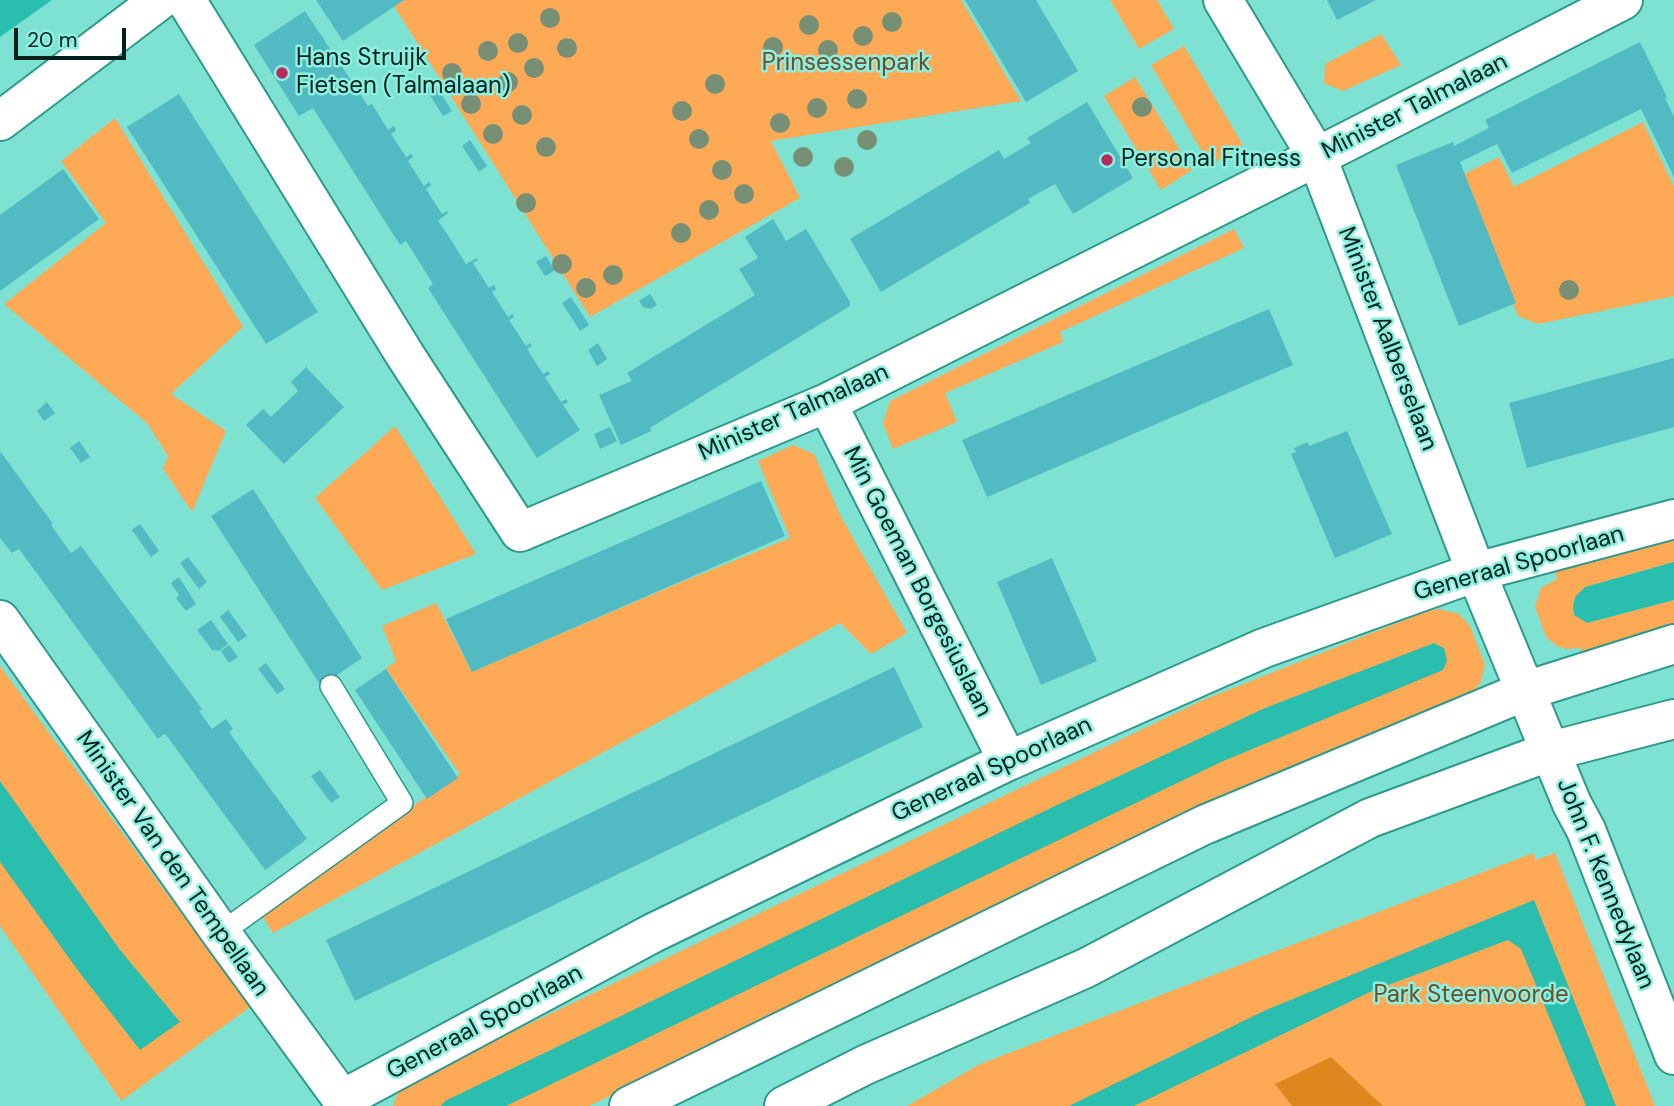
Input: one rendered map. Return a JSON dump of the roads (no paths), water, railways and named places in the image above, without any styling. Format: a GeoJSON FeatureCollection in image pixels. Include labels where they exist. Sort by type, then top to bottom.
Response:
{"type":"FeatureCollection","features":[{"type":"Feature","properties":{"kind":"street"},"geometry":{"type":"LineString","coordinates":[[0,121],[160,0]]}},
{"type":"Feature","properties":{"kind":"street","name":"Minister Talmalaan"},"geometry":{"type":"LineString","coordinates":[[186,0],[405,355],[520,532],[827,402],[1317,157],[1623,0]]}},
{"type":"Feature","properties":{"kind":"street","name":"Minister Aalberselaan"},"geometry":{"type":"LineString","coordinates":[[1223,0],[1317,157],[1476,572],[1525,691]]}},
{"type":"Feature","properties":{"kind":"street","name":"Min Goeman Borgesiuslaan"},"geometry":{"type":"LineString","coordinates":[[827,402],[1008,761]]}},
{"type":"Feature","properties":{"kind":"street","name":"Generaal Spoorlaan"},"geometry":{"type":"LineString","coordinates":[[345,1102],[653,933],[1008,761],[1264,648],[1476,572],[1674,519]]}},
{"type":"Feature","properties":{"kind":"street","name":"Minister Van den Tempellaan"},"geometry":{"type":"LineString","coordinates":[[0,620],[220,933],[345,1102]]}},
{"type":"Feature","properties":{"kind":"street"},"geometry":{"type":"LineString","coordinates":[[629,1106],[1204,825],[1525,691],[1674,644]]}},
{"type":"Feature","properties":{"kind":"street","name":"John F. Kennedylaan"},"geometry":{"type":"LineString","coordinates":[[1525,691],[1572,804],[1586,830],[1674,1055]]}},
{"type":"Feature","properties":{"kind":"street"},"geometry":{"type":"LineString","coordinates":[[784,1106],[865,1065],[1086,968],[1370,818],[1551,751],[1674,719]]}},
{"type":"Feature","properties":{"kind":"lane"},"geometry":{"type":"LineString","coordinates":[[220,933],[402,803],[331,687]]}},
{"type":"Feature","properties":{"kind":"place","name":"Hans Struijk Fietsen (Talmalaan)"},"geometry":{"type":"Point","coordinates":[282,73]}},
{"type":"Feature","properties":{"kind":"place","name":"Personal Fitness"},"geometry":{"type":"Point","coordinates":[1107,160]}},
{"type":"Feature","properties":{"kind":"park label","name":"Prinsessenpark"},"geometry":{"type":"Point","coordinates":[846,64]}},
{"type":"Feature","properties":{"kind":"park label","name":"Park Steenvoorde"},"geometry":{"type":"Point","coordinates":[1471,996]}}]}
